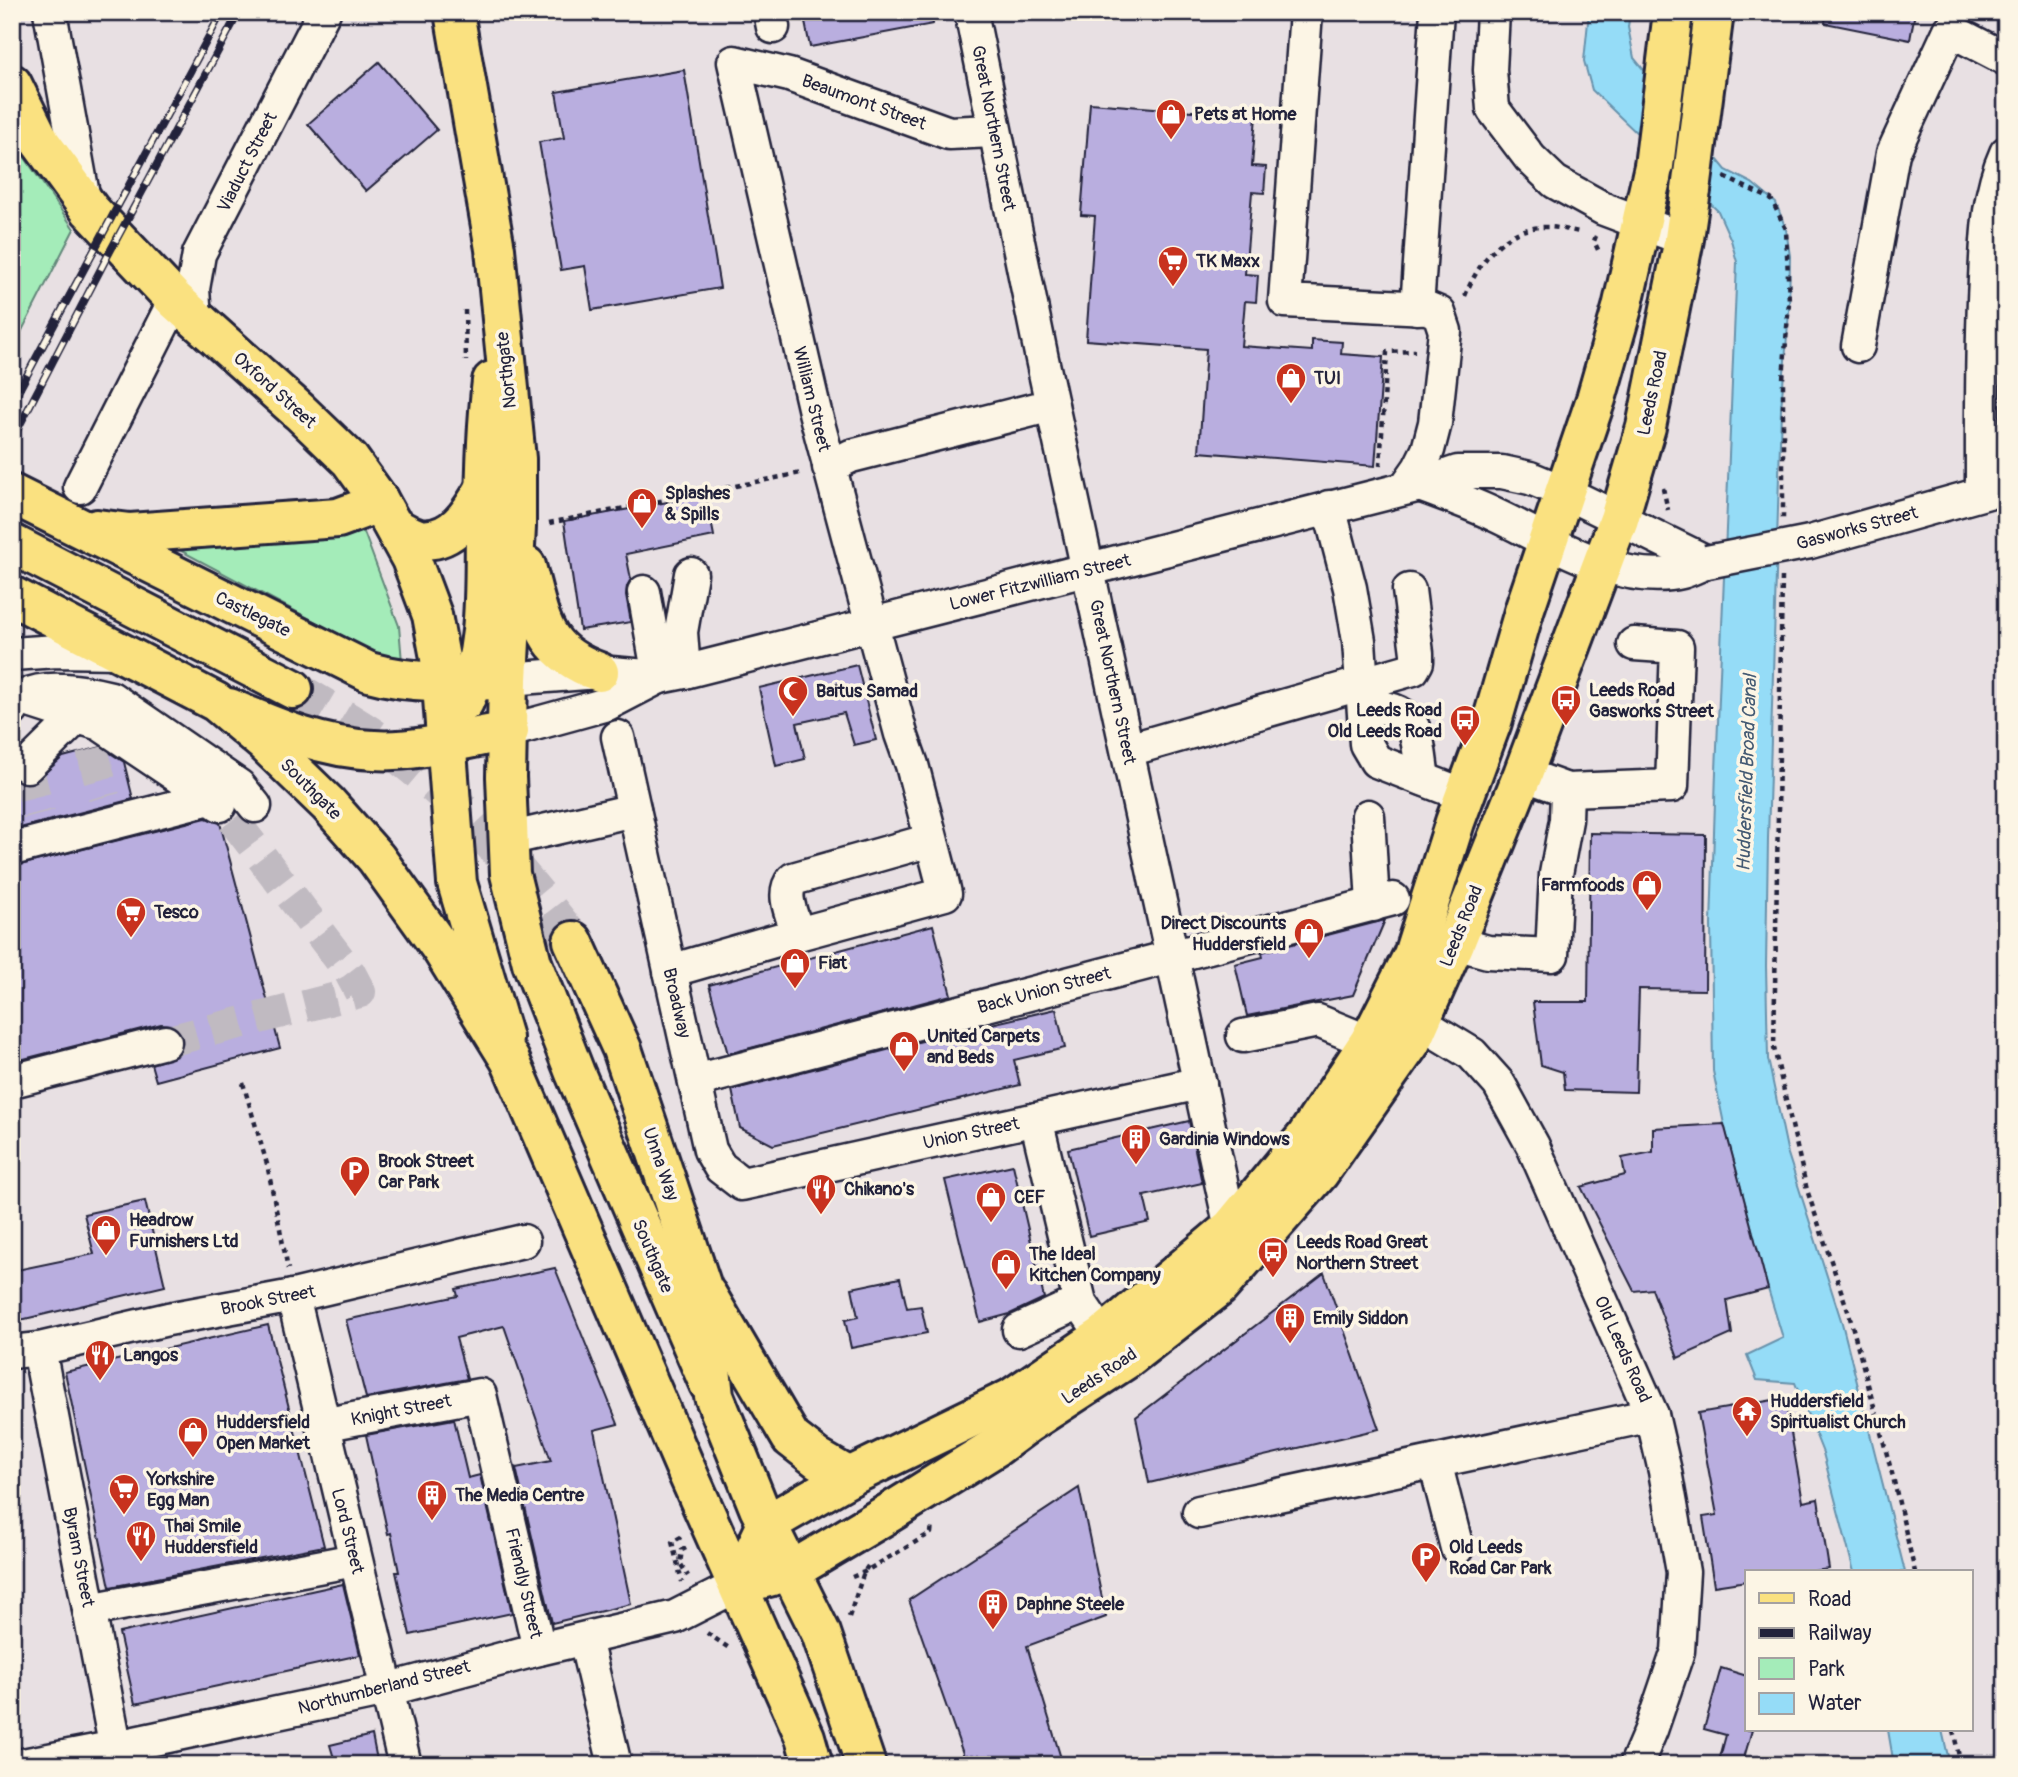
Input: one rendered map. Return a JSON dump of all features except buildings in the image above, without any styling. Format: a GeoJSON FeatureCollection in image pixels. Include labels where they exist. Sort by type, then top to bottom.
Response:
{"type":"FeatureCollection","features":[{"type":"Feature","properties":{"kind":"main road","name":"Northgate"},"geometry":{"type":"LineString","coordinates":[[454,12],[495,249],[482,305],[516,459],[516,527],[474,681],[509,730]]}},
{"type":"Feature","properties":{"kind":"main road","name":"Leeds Road"},"geometry":{"type":"LineString","coordinates":[[767,1524],[849,1476],[1012,1398],[1107,1333],[1231,1228],[1306,1137],[1375,1029],[1413,955],[1464,795],[1492,722],[1525,608],[1596,399],[1654,166],[1673,12]]}},
{"type":"Feature","properties":{"kind":"main road","name":"Leeds Road"},"geometry":{"type":"LineString","coordinates":[[738,1585],[791,1571],[890,1513],[997,1446],[1125,1360],[1219,1287],[1319,1173],[1411,1042],[1455,943],[1523,774],[1619,519],[1646,427],[1684,239],[1707,183],[1699,140],[1713,12]]}},
{"type":"Feature","properties":{"kind":"main road","name":"Oxford Street"},"geometry":{"type":"LineString","coordinates":[[12,84],[41,143],[84,201],[185,309],[350,460],[386,513],[411,559],[432,615],[440,658],[474,681]]}},
{"type":"Feature","properties":{"kind":"main road"},"geometry":{"type":"LineString","coordinates":[[446,743],[474,681],[484,612],[486,433],[482,305]]}},
{"type":"Feature","properties":{"kind":"main road"},"geometry":{"type":"LineString","coordinates":[[78,527],[130,533],[338,517],[365,508],[386,513],[418,539],[437,538],[448,534],[467,516],[485,488]]}},
{"type":"Feature","properties":{"kind":"main road","name":"Castlegate"},"geometry":{"type":"LineString","coordinates":[[12,494],[369,672],[406,680],[474,681]]}},
{"type":"Feature","properties":{"kind":"main road"},"geometry":{"type":"LineString","coordinates":[[516,527],[543,629],[549,640],[570,659],[599,672]]}},
{"type":"Feature","properties":{"kind":"main road"},"geometry":{"type":"LineString","coordinates":[[12,544],[293,689]]}},
{"type":"Feature","properties":{"kind":"main road"},"geometry":{"type":"LineString","coordinates":[[12,596],[216,702],[291,735],[332,745],[387,750],[446,743],[509,730]]}},
{"type":"Feature","properties":{"kind":"main road","name":"Southgate"},"geometry":{"type":"LineString","coordinates":[[216,702],[265,743],[376,858],[442,950],[510,1060]]}},
{"type":"Feature","properties":{"kind":"main road","name":"Southgate"},"geometry":{"type":"LineString","coordinates":[[509,730],[510,874],[531,963],[767,1524],[821,1633],[866,1765]]}},
{"type":"Feature","properties":{"kind":"main road","name":"Southgate"},"geometry":{"type":"LineString","coordinates":[[446,743],[457,883],[510,1060],[805,1737],[813,1765]]}},
{"type":"Feature","properties":{"kind":"main road","name":"Unna Way"},"geometry":{"type":"LineString","coordinates":[[573,941],[622,1049],[702,1287],[714,1396]]}},
{"type":"Feature","properties":{"kind":"main road"},"geometry":{"type":"LineString","coordinates":[[702,1287],[791,1438],[818,1460],[849,1476]]}},
{"type":"Feature","properties":{"kind":"main road"},"geometry":{"type":"LineString","coordinates":[[738,1585],[767,1524]]}},
{"type":"Feature","properties":{"kind":"street"},"geometry":{"type":"LineString","coordinates":[[50,12],[84,201]]}},
{"type":"Feature","properties":{"kind":"street","name":"Viaduct Street"},"geometry":{"type":"LineString","coordinates":[[185,309],[199,254],[324,12]]}},
{"type":"Feature","properties":{"kind":"street","name":"Great Northern Street"},"geometry":{"type":"LineString","coordinates":[[971,12],[1052,405],[1231,1228]]}},
{"type":"Feature","properties":{"kind":"street"},"geometry":{"type":"LineString","coordinates":[[1307,12],[1285,301],[1427,308],[1438,313],[1445,331],[1436,423],[1419,468],[1401,489],[1493,513],[1548,540]]}},
{"type":"Feature","properties":{"kind":"street"},"geometry":{"type":"LineString","coordinates":[[1417,308],[1437,12]]}},
{"type":"Feature","properties":{"kind":"street"},"geometry":{"type":"LineString","coordinates":[[1493,12],[1490,70],[1493,109],[1530,158],[1555,182],[1604,209],[1684,239]]}},
{"type":"Feature","properties":{"kind":"street"},"geometry":{"type":"LineString","coordinates":[[1858,346],[1894,153],[1950,30],[2006,59]]}},
{"type":"Feature","properties":{"kind":"street","name":"Beaumont Street"},"geometry":{"type":"LineString","coordinates":[[734,62],[789,75],[949,133],[994,131]]}},
{"type":"Feature","properties":{"kind":"street","name":"William Street"},"geometry":{"type":"LineString","coordinates":[[734,62],[829,467],[945,894],[798,934]]}},
{"type":"Feature","properties":{"kind":"street"},"geometry":{"type":"LineString","coordinates":[[1994,490],[1982,330],[1992,189],[2006,153]]}},
{"type":"Feature","properties":{"kind":"street"},"geometry":{"type":"LineString","coordinates":[[80,487],[185,309]]}},
{"type":"Feature","properties":{"kind":"street"},"geometry":{"type":"LineString","coordinates":[[829,467],[851,456],[1052,405]]}},
{"type":"Feature","properties":{"kind":"street","name":"Lower Fitzwilliam Street"},"geometry":{"type":"LineString","coordinates":[[509,730],[607,704],[671,674],[1088,570],[1401,489],[1458,471],[1503,472],[1530,478],[1619,519]]}},
{"type":"Feature","properties":{"kind":"street","name":"Gasworks Street"},"geometry":{"type":"LineString","coordinates":[[1548,540],[1601,566],[1666,575],[1684,572],[1707,562],[1796,537],[1994,490]]}},
{"type":"Feature","properties":{"kind":"street"},"geometry":{"type":"LineString","coordinates":[[1329,507],[1350,588],[1359,641],[1366,744],[1376,761],[1464,795]]}},
{"type":"Feature","properties":{"kind":"street"},"geometry":{"type":"LineString","coordinates":[[1619,519],[1707,562]]}},
{"type":"Feature","properties":{"kind":"street"},"geometry":{"type":"LineString","coordinates":[[671,674],[691,573]]}},
{"type":"Feature","properties":{"kind":"street"},"geometry":{"type":"LineString","coordinates":[[1128,750],[1363,695],[1413,669],[1417,662],[1409,590]]}},
{"type":"Feature","properties":{"kind":"street"},"geometry":{"type":"LineString","coordinates":[[644,592],[671,674]]}},
{"type":"Feature","properties":{"kind":"street"},"geometry":{"type":"LineString","coordinates":[[1523,774],[1567,790],[1672,786],[1677,647],[1634,644]]}},
{"type":"Feature","properties":{"kind":"street"},"geometry":{"type":"LineString","coordinates":[[19,653],[118,652]]}},
{"type":"Feature","properties":{"kind":"street","name":"Lower Fitzwilliam Street"},"geometry":{"type":"LineString","coordinates":[[474,681],[599,672],[671,674]]}},
{"type":"Feature","properties":{"kind":"street"},"geometry":{"type":"LineString","coordinates":[[14,706],[26,695],[37,691],[86,692],[111,698],[239,786],[230,804]]}},
{"type":"Feature","properties":{"kind":"street"},"geometry":{"type":"LineString","coordinates":[[1363,695],[1400,712],[1408,719],[1417,740],[1423,779]]}},
{"type":"Feature","properties":{"kind":"street"},"geometry":{"type":"LineString","coordinates":[[14,706],[36,701],[230,804]]}},
{"type":"Feature","properties":{"kind":"street"},"geometry":{"type":"LineString","coordinates":[[27,766],[90,730]]}},
{"type":"Feature","properties":{"kind":"street","name":"Broadway"},"geometry":{"type":"LineString","coordinates":[[618,737],[709,1150],[720,1167],[742,1184]]}},
{"type":"Feature","properties":{"kind":"street"},"geometry":{"type":"LineString","coordinates":[[1455,943],[1488,952],[1552,955],[1556,874],[1566,820],[1567,790]]}},
{"type":"Feature","properties":{"kind":"street"},"geometry":{"type":"LineString","coordinates":[[12,849],[42,827],[107,811],[230,804]]}},
{"type":"Feature","properties":{"kind":"street"},"geometry":{"type":"LineString","coordinates":[[508,839],[635,810]]}},
{"type":"Feature","properties":{"kind":"street","name":"Back Union Street"},"geometry":{"type":"LineString","coordinates":[[695,1081],[1383,902],[1368,816]]}},
{"type":"Feature","properties":{"kind":"street"},"geometry":{"type":"LineString","coordinates":[[670,971],[798,934],[786,893],[787,886],[793,879],[931,840]]}},
{"type":"Feature","properties":{"kind":"street","name":"Old Leeds Road"},"geometry":{"type":"LineString","coordinates":[[1243,1037],[1318,1021],[1375,1029],[1421,1023],[1472,1054],[1499,1084],[1533,1146],[1559,1233],[1652,1415],[1683,1572],[1678,1651],[1636,1765]]}},
{"type":"Feature","properties":{"kind":"street"},"geometry":{"type":"LineString","coordinates":[[12,1081],[165,1042]]}},
{"type":"Feature","properties":{"kind":"street","name":"Union Street"},"geometry":{"type":"LineString","coordinates":[[742,1184],[1200,1083]]}},
{"type":"Feature","properties":{"kind":"street"},"geometry":{"type":"LineString","coordinates":[[1046,1117],[1080,1302],[1107,1333]]}},
{"type":"Feature","properties":{"kind":"street"},"geometry":{"type":"LineString","coordinates":[[1046,1117],[1107,1333]]}},
{"type":"Feature","properties":{"kind":"street","name":"Brook Street"},"geometry":{"type":"LineString","coordinates":[[25,1350],[168,1319],[293,1296],[523,1241]]}},
{"type":"Feature","properties":{"kind":"street","name":"Lord Street"},"geometry":{"type":"LineString","coordinates":[[293,1296],[405,1765]]}},
{"type":"Feature","properties":{"kind":"street"},"geometry":{"type":"LineString","coordinates":[[1019,1330],[1080,1302]]}},
{"type":"Feature","properties":{"kind":"street","name":"Byram Street"},"geometry":{"type":"LineString","coordinates":[[25,1350],[89,1610],[118,1756]]}},
{"type":"Feature","properties":{"kind":"street","name":"Knight Street"},"geometry":{"type":"LineString","coordinates":[[322,1425],[480,1395]]}},
{"type":"Feature","properties":{"kind":"street","name":"Friendly Street"},"geometry":{"type":"LineString","coordinates":[[480,1395],[539,1649]]}},
{"type":"Feature","properties":{"kind":"street"},"geometry":{"type":"LineString","coordinates":[[1199,1512],[1652,1415]]}},
{"type":"Feature","properties":{"kind":"street"},"geometry":{"type":"LineString","coordinates":[[1435,1462],[1457,1548]]}},
{"type":"Feature","properties":{"kind":"street"},"geometry":{"type":"LineString","coordinates":[[89,1610],[355,1560]]}},
{"type":"Feature","properties":{"kind":"street","name":"Northumberland Street"},"geometry":{"type":"LineString","coordinates":[[23,1765],[118,1756],[386,1690],[539,1649],[675,1617],[738,1585]]}},
{"type":"Feature","properties":{"kind":"street"},"geometry":{"type":"LineString","coordinates":[[584,1639],[615,1765]]}},
{"type":"Feature","properties":{"kind":"path"},"geometry":{"type":"LineString","coordinates":[[1707,183],[1771,199],[1786,229],[1789,302],[1783,380],[1796,537]]}},
{"type":"Feature","properties":{"kind":"path"},"geometry":{"type":"LineString","coordinates":[[1465,309],[1465,295],[1485,259],[1512,233],[1546,226],[1581,232],[1594,241]]}},
{"type":"Feature","properties":{"kind":"path"},"geometry":{"type":"LineString","coordinates":[[466,369],[482,305]]}},
{"type":"Feature","properties":{"kind":"path"},"geometry":{"type":"LineString","coordinates":[[1401,489],[1387,352],[1443,350]]}},
{"type":"Feature","properties":{"kind":"path"},"geometry":{"type":"LineString","coordinates":[[516,527],[829,467]]}},
{"type":"Feature","properties":{"kind":"path"},"geometry":{"type":"LineString","coordinates":[[1782,574],[1774,1048],[1807,1190],[1849,1314],[1893,1477],[1915,1570]]}},
{"type":"Feature","properties":{"kind":"path"},"geometry":{"type":"LineString","coordinates":[[243,1083],[267,1164],[293,1296]]}},
{"type":"Feature","properties":{"kind":"path"},"geometry":{"type":"LineString","coordinates":[[1953,1732],[1961,1765]]}},
{"type":"Feature","properties":{"kind":"green space"},"geometry":{"type":"Polygon","coordinates":[[[12,139],[74,229],[12,350],[12,139]]]}},
{"type":"Feature","properties":{"kind":"green space"},"geometry":{"type":"Polygon","coordinates":[[[362,527],[399,626],[402,662],[369,650],[170,545],[345,537],[362,527]]]}},
{"type":"Feature","properties":{"kind":"water","name":"Huddersfield Broad Canal"},"geometry":{"type":"Polygon","coordinates":[[[1589,12],[1630,12],[1628,27],[1634,58],[1726,170],[1752,183],[1776,203],[1786,229],[1790,256],[1789,312],[1781,409],[1768,839],[1768,1059],[1788,1154],[1842,1323],[1904,1570],[1853,1570],[1823,1453],[1795,1383],[1757,1380],[1747,1355],[1783,1338],[1724,1124],[1713,1071],[1711,925],[1737,262],[1718,211],[1592,90],[1584,61],[1589,12]]]}},
{"type":"Feature","properties":{"kind":"water"},"geometry":{"type":"Polygon","coordinates":[[[1888,1732],[1942,1732],[1950,1765],[1894,1765],[1888,1732]]]}},
{"type":"Feature","properties":{"kind":"tunnel"},"geometry":{"type":"LineString","coordinates":[[293,689],[355,726],[414,767],[458,807],[498,850],[573,941]]}},
{"type":"Feature","properties":{"kind":"tunnel"},"geometry":{"type":"LineString","coordinates":[[92,749],[104,797]]}},
{"type":"Feature","properties":{"kind":"tunnel"},"geometry":{"type":"LineString","coordinates":[[27,766],[39,814]]}},
{"type":"Feature","properties":{"kind":"tunnel"},"geometry":{"type":"LineString","coordinates":[[165,1042],[360,992],[350,973],[224,808]]}},
{"type":"Feature","properties":{"kind":"railway"},"geometry":{"type":"LineString","coordinates":[[12,403],[222,12]]}},
{"type":"Feature","properties":{"kind":"railway"},"geometry":{"type":"LineString","coordinates":[[12,440],[239,12]]}},
{"type":"Feature","properties":{"kind":"place","name":"Pets at Home"},"geometry":{"type":"Point","coordinates":[1171,141]}},
{"type":"Feature","properties":{"kind":"place","name":"TK Maxx"},"geometry":{"type":"Point","coordinates":[1173,288]}},
{"type":"Feature","properties":{"kind":"place","name":"TUI"},"geometry":{"type":"Point","coordinates":[1291,405]}},
{"type":"Feature","properties":{"kind":"place","name":"Splashes & Spills"},"geometry":{"type":"Point","coordinates":[642,530]}},
{"type":"Feature","properties":{"kind":"place","name":"Baitus Samad"},"geometry":{"type":"Point","coordinates":[793,718]}},
{"type":"Feature","properties":{"kind":"place","name":"Leeds Road Gasworks Street"},"geometry":{"type":"Point","coordinates":[1566,727]}},
{"type":"Feature","properties":{"kind":"place","name":"Leeds Road Old Leeds Road"},"geometry":{"type":"Point","coordinates":[1465,747]}},
{"type":"Feature","properties":{"kind":"place","name":"Farmfoods"},"geometry":{"type":"Point","coordinates":[1647,912]}},
{"type":"Feature","properties":{"kind":"place","name":"Tesco"},"geometry":{"type":"Point","coordinates":[131,939]}},
{"type":"Feature","properties":{"kind":"place","name":"Direct Discounts Huddersfield"},"geometry":{"type":"Point","coordinates":[1309,960]}},
{"type":"Feature","properties":{"kind":"place","name":"Fiat"},"geometry":{"type":"Point","coordinates":[795,990]}},
{"type":"Feature","properties":{"kind":"place","name":"United Carpets and Beds"},"geometry":{"type":"Point","coordinates":[904,1073]}},
{"type":"Feature","properties":{"kind":"place","name":"Gardinia Windows"},"geometry":{"type":"Point","coordinates":[1136,1166]}},
{"type":"Feature","properties":{"kind":"place","name":"Brook Street Car Park"},"geometry":{"type":"Point","coordinates":[355,1198]}},
{"type":"Feature","properties":{"kind":"place","name":"Chikano's"},"geometry":{"type":"Point","coordinates":[821,1216]}},
{"type":"Feature","properties":{"kind":"place","name":"CEF"},"geometry":{"type":"Point","coordinates":[991,1224]}},
{"type":"Feature","properties":{"kind":"place","name":"Headrow Furnishers Ltd"},"geometry":{"type":"Point","coordinates":[106,1257]}},
{"type":"Feature","properties":{"kind":"place","name":"Leeds Road Great Northern Street"},"geometry":{"type":"Point","coordinates":[1273,1279]}},
{"type":"Feature","properties":{"kind":"place","name":"The Ideal Kitchen Company"},"geometry":{"type":"Point","coordinates":[1006,1291]}},
{"type":"Feature","properties":{"kind":"place","name":"Emily Siddon"},"geometry":{"type":"Point","coordinates":[1290,1345]}},
{"type":"Feature","properties":{"kind":"place","name":"Langos"},"geometry":{"type":"Point","coordinates":[100,1382]}},
{"type":"Feature","properties":{"kind":"place","name":"Huddersfield Spiritualist Church"},"geometry":{"type":"Point","coordinates":[1747,1438]}},
{"type":"Feature","properties":{"kind":"place","name":"Huddersfield Open Market"},"geometry":{"type":"Point","coordinates":[193,1459]}},
{"type":"Feature","properties":{"kind":"place","name":"Yorkshire Egg Man"},"geometry":{"type":"Point","coordinates":[124,1516]}},
{"type":"Feature","properties":{"kind":"place","name":"The Media Centre"},"geometry":{"type":"Point","coordinates":[432,1522]}},
{"type":"Feature","properties":{"kind":"place","name":"Thai Smile Huddersfield"},"geometry":{"type":"Point","coordinates":[141,1563]}},
{"type":"Feature","properties":{"kind":"place","name":"Old Leeds Road Car Park"},"geometry":{"type":"Point","coordinates":[1426,1584]}},
{"type":"Feature","properties":{"kind":"place","name":"Daphne Steele"},"geometry":{"type":"Point","coordinates":[993,1631]}}]}
